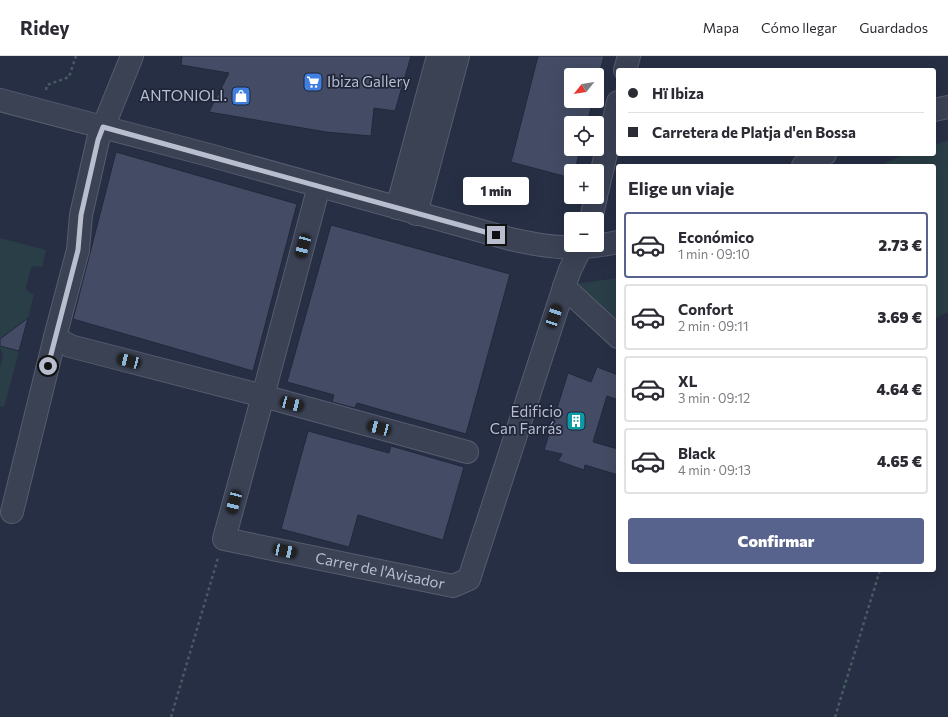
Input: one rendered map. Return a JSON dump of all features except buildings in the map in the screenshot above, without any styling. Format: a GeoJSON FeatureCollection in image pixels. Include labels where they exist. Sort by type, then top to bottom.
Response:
{"type":"FeatureCollection","features":[{"type":"Feature","properties":{"kind":"street"},"geometry":{"type":"LineString","coordinates":[[12,512],[78,250],[81,215],[98,140],[132,56]]}},
{"type":"Feature","properties":{"kind":"street"},"geometry":{"type":"LineString","coordinates":[[406,211],[438,56]]}},
{"type":"Feature","properties":{"kind":"street"},"geometry":{"type":"LineString","coordinates":[[406,211],[458,56]]}},
{"type":"Feature","properties":{"kind":"street"},"geometry":{"type":"LineString","coordinates":[[626,68],[629,56]]}},
{"type":"Feature","properties":{"kind":"street"},"geometry":{"type":"LineString","coordinates":[[0,100],[406,211],[534,244],[552,247],[564,247]]}},
{"type":"Feature","properties":{"kind":"street"},"geometry":{"type":"LineString","coordinates":[[936,110],[948,107]]}},
{"type":"Feature","properties":{"kind":"street"},"geometry":{"type":"LineString","coordinates":[[604,164],[616,111]]}},
{"type":"Feature","properties":{"kind":"street"},"geometry":{"type":"LineString","coordinates":[[806,164],[820,156]]}},
{"type":"Feature","properties":{"kind":"street"},"geometry":{"type":"LineString","coordinates":[[224,539],[319,186]]}},
{"type":"Feature","properties":{"kind":"street"},"geometry":{"type":"LineString","coordinates":[[604,244],[616,242]]}},
{"type":"Feature","properties":{"kind":"street","name":"Carrer de l'Avisador"},"geometry":{"type":"LineString","coordinates":[[224,539],[453,586],[469,579],[564,287],[579,252]]}},
{"type":"Feature","properties":{"kind":"street"},"geometry":{"type":"LineString","coordinates":[[564,287],[616,335]]}},
{"type":"Feature","properties":{"kind":"street"},"geometry":{"type":"LineString","coordinates":[[55,337],[70,346],[263,396],[467,452]]}},
{"type":"Feature","properties":{"kind":"path"},"geometry":{"type":"LineString","coordinates":[[41,110],[47,85],[69,77],[76,56]]}},
{"type":"Feature","properties":{"kind":"path"},"geometry":{"type":"LineString","coordinates":[[172,717],[224,539]]}},
{"type":"Feature","properties":{"kind":"path"},"geometry":{"type":"LineString","coordinates":[[835,717],[879,572]]}},
{"type":"Feature","properties":{"kind":"shaded area"},"geometry":{"type":"Polygon","coordinates":[[[948,140],[948,312],[936,318],[936,164],[884,164],[901,156],[936,156],[936,144],[948,140]]]}},
{"type":"Feature","properties":{"kind":"shaded area"},"geometry":{"type":"Polygon","coordinates":[[[0,238],[46,250],[42,267],[34,266],[31,268],[26,287],[29,292],[34,294],[26,327],[22,326],[14,329],[9,348],[19,351],[4,407],[0,406],[0,368],[3,355],[0,348],[0,238]]]}},
{"type":"Feature","properties":{"kind":"shaded area"},"geometry":{"type":"Polygon","coordinates":[[[616,278],[616,318],[575,284],[616,278]]]}},
{"type":"Feature","properties":{"kind":"place","name":"Ibiza Gallery"},"geometry":{"type":"Point","coordinates":[313,82]}},
{"type":"Feature","properties":{"kind":"place","name":"ANTONIOLI."},"geometry":{"type":"Point","coordinates":[241,96]}},
{"type":"Feature","properties":{"kind":"place","name":"Edificio Can Farrás"},"geometry":{"type":"Point","coordinates":[576,421]}},
{"type":"Feature","properties":{"kind":"route"},"geometry":{"type":"LineString","coordinates":[[48,366],[78,250],[81,215],[98,140],[103,127],[496,235]]}}]}
